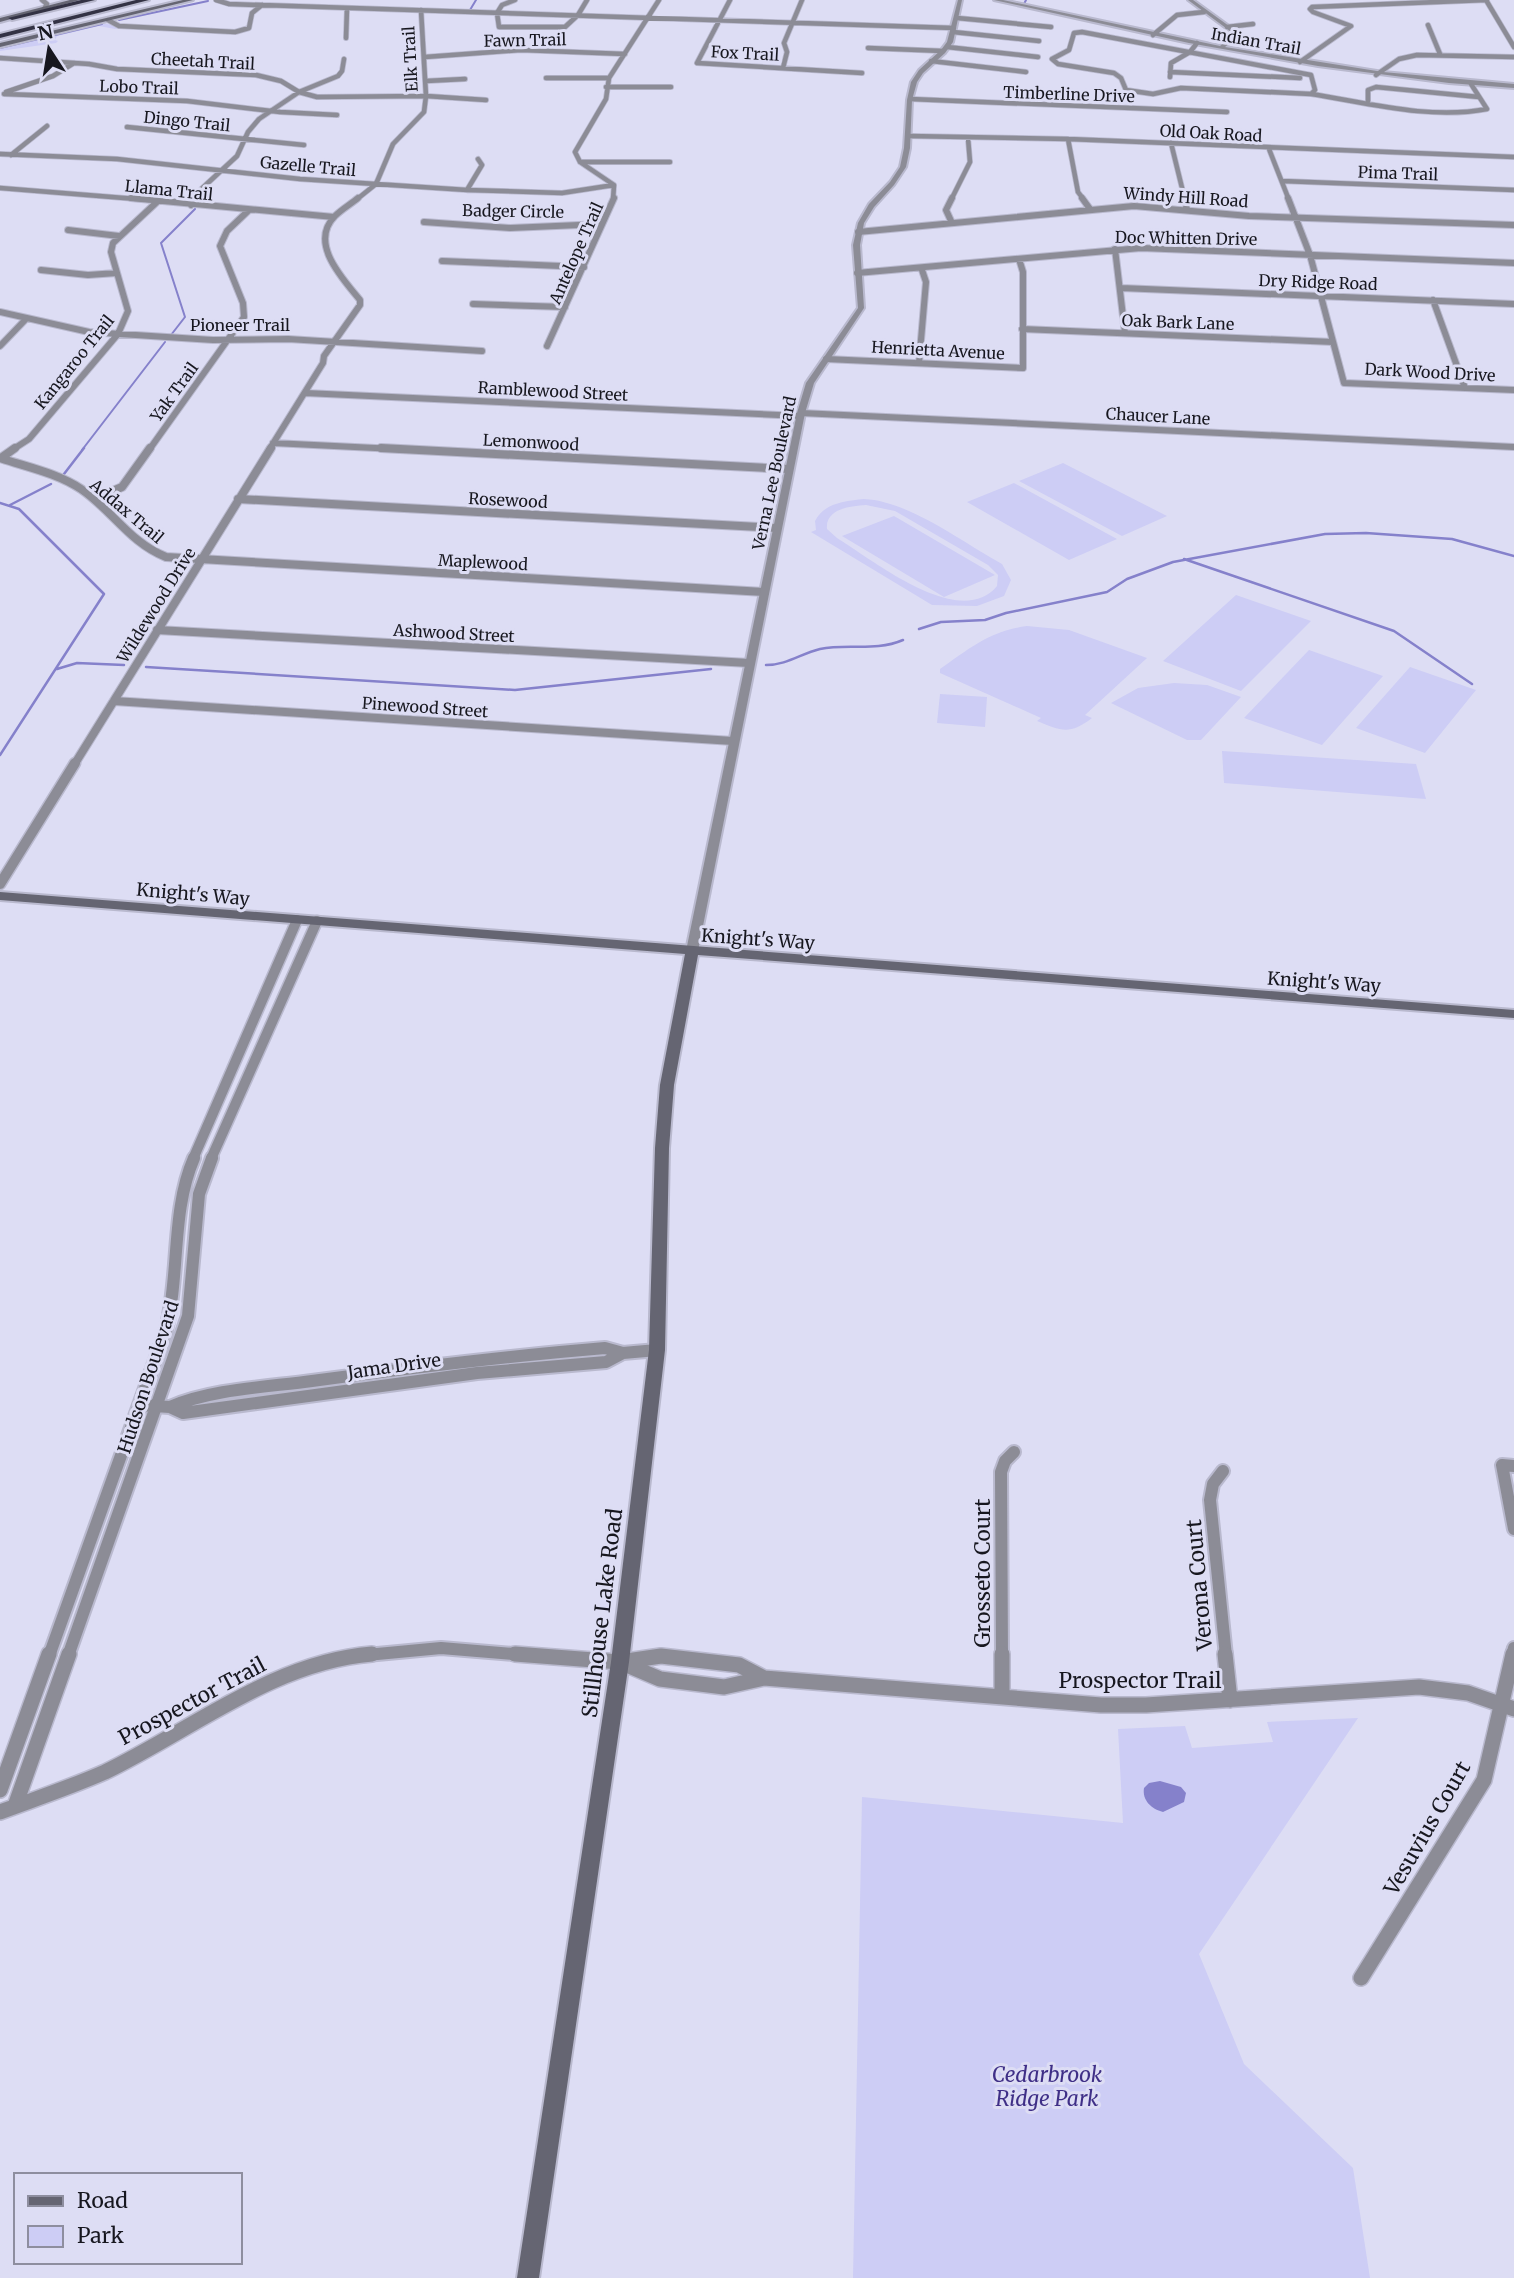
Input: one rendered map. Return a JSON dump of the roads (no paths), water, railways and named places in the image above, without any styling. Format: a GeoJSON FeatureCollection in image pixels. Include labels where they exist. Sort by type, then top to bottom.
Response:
{"type":"FeatureCollection","features":[{"type":"Feature","properties":{"kind":"highway"},"geometry":{"type":"LineString","coordinates":[[12,18],[91,0]]}},
{"type":"Feature","properties":{"kind":"highway"},"geometry":{"type":"LineString","coordinates":[[0,28],[114,0]]}},
{"type":"Feature","properties":{"kind":"highway"},"geometry":{"type":"LineString","coordinates":[[0,36],[145,0]]}},
{"type":"Feature","properties":{"kind":"highway"},"geometry":{"type":"LineString","coordinates":[[34,37],[161,0]]}},
{"type":"Feature","properties":{"kind":"main road"},"geometry":{"type":"LineString","coordinates":[[0,20],[77,0]]}},
{"type":"Feature","properties":{"kind":"main road"},"geometry":{"type":"LineString","coordinates":[[0,44],[190,0]]}},
{"type":"Feature","properties":{"kind":"main road","name":"Knight's Way"},"geometry":{"type":"LineString","coordinates":[[0,896],[1514,1014]]}},
{"type":"Feature","properties":{"kind":"main road","name":"Stillhouse Lake Road"},"geometry":{"type":"LineString","coordinates":[[528,2278],[620,1662],[657,1350],[665,1109],[692,951]]}},
{"type":"Feature","properties":{"kind":"street"},"geometry":{"type":"LineString","coordinates":[[42,0],[47,4],[44,9]]}},
{"type":"Feature","properties":{"kind":"street"},"geometry":{"type":"LineString","coordinates":[[216,0],[229,4],[953,30],[1039,41]]}},
{"type":"Feature","properties":{"kind":"street"},"geometry":{"type":"LineString","coordinates":[[515,0],[502,5],[497,13],[496,24],[504,27],[565,27],[578,15],[587,0]]}},
{"type":"Feature","properties":{"kind":"street"},"geometry":{"type":"LineString","coordinates":[[659,0],[608,78],[606,99],[575,152],[580,162],[670,162]]}},
{"type":"Feature","properties":{"kind":"street","name":"Fox Trail"},"geometry":{"type":"LineString","coordinates":[[730,0],[697,64],[862,73]]}},
{"type":"Feature","properties":{"kind":"street"},"geometry":{"type":"LineString","coordinates":[[783,68],[787,52],[785,43],[802,0]]}},
{"type":"Feature","properties":{"kind":"street"},"geometry":{"type":"LineString","coordinates":[[858,232],[863,218],[898,177],[906,158],[910,99],[914,82],[945,49],[957,18],[960,0]]}},
{"type":"Feature","properties":{"kind":"street","name":"Indian Trail"},"geometry":{"type":"LineString","coordinates":[[996,0],[1153,35],[1376,75],[1514,86]]}},
{"type":"Feature","properties":{"kind":"street"},"geometry":{"type":"LineString","coordinates":[[1190,0],[1237,34],[1221,48]]}},
{"type":"Feature","properties":{"kind":"street"},"geometry":{"type":"LineString","coordinates":[[1300,62],[1351,26],[1313,12],[1310,9],[1312,7],[1487,0],[1514,47]]}},
{"type":"Feature","properties":{"kind":"street"},"geometry":{"type":"LineString","coordinates":[[108,20],[119,26],[235,32],[249,28],[252,13],[262,5]]}},
{"type":"Feature","properties":{"kind":"street"},"geometry":{"type":"LineString","coordinates":[[346,38],[347,8]]}},
{"type":"Feature","properties":{"kind":"street","name":"Elk Trail"},"geometry":{"type":"LineString","coordinates":[[334,217],[376,184],[393,144],[424,112],[426,81],[421,10]]}},
{"type":"Feature","properties":{"kind":"street"},"geometry":{"type":"LineString","coordinates":[[1153,35],[1177,15],[1204,12]]}},
{"type":"Feature","properties":{"kind":"street"},"geometry":{"type":"LineString","coordinates":[[957,18],[1051,27]]}},
{"type":"Feature","properties":{"kind":"street"},"geometry":{"type":"LineString","coordinates":[[1227,27],[1252,24]]}},
{"type":"Feature","properties":{"kind":"street"},"geometry":{"type":"LineString","coordinates":[[1428,25],[1440,54]]}},
{"type":"Feature","properties":{"kind":"street"},"geometry":{"type":"LineString","coordinates":[[1312,77],[1078,32],[1074,33],[1069,50],[1052,59],[1058,64],[1114,73],[1121,78],[1126,90],[1137,93],[1161,93],[1175,88],[1311,94],[1414,110],[1475,112],[1487,108],[1471,84]]}},
{"type":"Feature","properties":{"kind":"street"},"geometry":{"type":"LineString","coordinates":[[1175,88],[1171,83],[1170,72],[1174,60],[1190,52],[1197,43]]}},
{"type":"Feature","properties":{"kind":"street"},"geometry":{"type":"LineString","coordinates":[[868,48],[945,49],[1038,57]]}},
{"type":"Feature","properties":{"kind":"street","name":"Fawn Trail"},"geometry":{"type":"LineString","coordinates":[[425,57],[521,50],[625,54]]}},
{"type":"Feature","properties":{"kind":"street"},"geometry":{"type":"LineString","coordinates":[[1376,75],[1399,59],[1440,54],[1514,57]]}},
{"type":"Feature","properties":{"kind":"street","name":"Cheetah Trail"},"geometry":{"type":"LineString","coordinates":[[0,58],[117,69],[256,75],[281,81],[299,92],[334,98],[426,96],[486,100]]}},
{"type":"Feature","properties":{"kind":"street"},"geometry":{"type":"LineString","coordinates":[[191,205],[197,193],[237,156],[252,126],[299,92],[338,76],[342,71],[344,59]]}},
{"type":"Feature","properties":{"kind":"street"},"geometry":{"type":"LineString","coordinates":[[931,61],[1026,72]]}},
{"type":"Feature","properties":{"kind":"street"},"geometry":{"type":"LineString","coordinates":[[2,95],[24,84],[59,74],[74,63]]}},
{"type":"Feature","properties":{"kind":"street"},"geometry":{"type":"LineString","coordinates":[[1311,64],[1315,90],[1311,94]]}},
{"type":"Feature","properties":{"kind":"street"},"geometry":{"type":"LineString","coordinates":[[1170,72],[1312,77]]}},
{"type":"Feature","properties":{"kind":"street"},"geometry":{"type":"LineString","coordinates":[[546,78],[608,78]]}},
{"type":"Feature","properties":{"kind":"street"},"geometry":{"type":"LineString","coordinates":[[426,81],[465,79]]}},
{"type":"Feature","properties":{"kind":"street"},"geometry":{"type":"LineString","coordinates":[[606,87],[671,87]]}},
{"type":"Feature","properties":{"kind":"street"},"geometry":{"type":"LineString","coordinates":[[1368,101],[1369,89],[1376,87],[1479,97]]}},
{"type":"Feature","properties":{"kind":"street","name":"Lobo Trail"},"geometry":{"type":"LineString","coordinates":[[2,95],[187,100],[337,115]]}},
{"type":"Feature","properties":{"kind":"street","name":"Timberline Drive"},"geometry":{"type":"LineString","coordinates":[[910,99],[1227,113]]}},
{"type":"Feature","properties":{"kind":"street"},"geometry":{"type":"LineString","coordinates":[[11,155],[47,126]]}},
{"type":"Feature","properties":{"kind":"street","name":"Dingo Trail"},"geometry":{"type":"LineString","coordinates":[[127,127],[304,145]]}},
{"type":"Feature","properties":{"kind":"street","name":"Old Oak Road"},"geometry":{"type":"LineString","coordinates":[[908,136],[1068,139],[1514,157]]}},
{"type":"Feature","properties":{"kind":"street"},"geometry":{"type":"LineString","coordinates":[[952,223],[946,210],[970,162],[968,138]]}},
{"type":"Feature","properties":{"kind":"street"},"geometry":{"type":"LineString","coordinates":[[1068,139],[1078,192],[1090,209]]}},
{"type":"Feature","properties":{"kind":"street"},"geometry":{"type":"LineString","coordinates":[[1171,143],[1187,209]]}},
{"type":"Feature","properties":{"kind":"street"},"geometry":{"type":"LineString","coordinates":[[1269,149],[1310,255],[1334,342]]}},
{"type":"Feature","properties":{"kind":"street","name":"Gazelle Trail"},"geometry":{"type":"LineString","coordinates":[[0,154],[105,158],[222,171],[467,190],[562,193],[614,185]]}},
{"type":"Feature","properties":{"kind":"street"},"geometry":{"type":"LineString","coordinates":[[467,190],[482,165],[478,159]]}},
{"type":"Feature","properties":{"kind":"street","name":"Antelope Trail"},"geometry":{"type":"LineString","coordinates":[[547,346],[615,196],[614,185],[580,162]]}},
{"type":"Feature","properties":{"kind":"street","name":"Pima Trail"},"geometry":{"type":"LineString","coordinates":[[1282,181],[1514,190]]}},
{"type":"Feature","properties":{"kind":"street","name":"Llama Trail"},"geometry":{"type":"LineString","coordinates":[[0,188],[80,192],[248,211],[334,217]]}},
{"type":"Feature","properties":{"kind":"street"},"geometry":{"type":"LineString","coordinates":[[68,230],[118,236],[158,201]]}},
{"type":"Feature","properties":{"kind":"street","name":"Windy Hill Road"},"geometry":{"type":"LineString","coordinates":[[858,232],[1134,206],[1295,217],[1514,225]]}},
{"type":"Feature","properties":{"kind":"street","name":"Yak Trail"},"geometry":{"type":"LineString","coordinates":[[94,499],[122,487],[127,481],[244,317],[243,303],[222,252],[221,239],[229,227],[248,211]]}},
{"type":"Feature","properties":{"kind":"street"},"geometry":{"type":"LineString","coordinates":[[334,217],[326,233],[331,263],[344,285],[360,300],[360,305],[336,341]]}},
{"type":"Feature","properties":{"kind":"street","name":"Badger Circle"},"geometry":{"type":"LineString","coordinates":[[424,222],[510,228],[602,224]]}},
{"type":"Feature","properties":{"kind":"street","name":"Verna Lee Boulevard"},"geometry":{"type":"LineString","coordinates":[[692,951],[800,415],[810,383],[861,308],[855,248],[858,232]]}},
{"type":"Feature","properties":{"kind":"street","name":"Kangaroo Trail"},"geometry":{"type":"LineString","coordinates":[[0,458],[29,439],[118,334],[128,311],[111,252],[118,236]]}},
{"type":"Feature","properties":{"kind":"street"},"geometry":{"type":"LineString","coordinates":[[1115,249],[1125,334]]}},
{"type":"Feature","properties":{"kind":"street","name":"Doc Whitten Drive"},"geometry":{"type":"LineString","coordinates":[[858,273],[922,270],[1115,249],[1514,263]]}},
{"type":"Feature","properties":{"kind":"street","name":"Henrietta Avenue"},"geometry":{"type":"LineString","coordinates":[[826,359],[1023,368],[1023,271],[1019,259]]}},
{"type":"Feature","properties":{"kind":"street"},"geometry":{"type":"LineString","coordinates":[[442,261],[584,267]]}},
{"type":"Feature","properties":{"kind":"street"},"geometry":{"type":"LineString","coordinates":[[41,270],[88,275],[117,273]]}},
{"type":"Feature","properties":{"kind":"street"},"geometry":{"type":"LineString","coordinates":[[919,363],[926,282],[922,270]]}},
{"type":"Feature","properties":{"kind":"street","name":"Dry Ridge Road"},"geometry":{"type":"LineString","coordinates":[[1121,288],[1514,304]]}},
{"type":"Feature","properties":{"kind":"street"},"geometry":{"type":"LineString","coordinates":[[1433,300],[1465,388]]}},
{"type":"Feature","properties":{"kind":"street"},"geometry":{"type":"LineString","coordinates":[[473,304],[565,307]]}},
{"type":"Feature","properties":{"kind":"street","name":"Pioneer Trail"},"geometry":{"type":"LineString","coordinates":[[0,312],[69,329],[118,334],[336,341],[482,351]]}},
{"type":"Feature","properties":{"kind":"street"},"geometry":{"type":"LineString","coordinates":[[0,346],[26,318]]}},
{"type":"Feature","properties":{"kind":"street","name":"Oak Bark Lane"},"geometry":{"type":"LineString","coordinates":[[1022,329],[1334,342]]}},
{"type":"Feature","properties":{"kind":"street","name":"Wildewood Drive"},"geometry":{"type":"LineString","coordinates":[[0,884],[305,393],[323,363],[324,356],[336,341]]}},
{"type":"Feature","properties":{"kind":"street","name":"Dark Wood Drive"},"geometry":{"type":"LineString","coordinates":[[1334,342],[1345,383],[1514,390]]}},
{"type":"Feature","properties":{"kind":"street","name":"Ramblewood Street"},"geometry":{"type":"LineString","coordinates":[[305,393],[800,415]]}},
{"type":"Feature","properties":{"kind":"street","name":"Chaucer Lane"},"geometry":{"type":"LineString","coordinates":[[800,415],[1514,447]]}},
{"type":"Feature","properties":{"kind":"street","name":"Lemonwood"},"geometry":{"type":"LineString","coordinates":[[272,443],[788,469]]}},
{"type":"Feature","properties":{"kind":"street","name":"Addax Trail"},"geometry":{"type":"LineString","coordinates":[[0,458],[73,484],[94,499],[150,552],[200,561]]}},
{"type":"Feature","properties":{"kind":"street","name":"Rosewood"},"geometry":{"type":"LineString","coordinates":[[238,499],[777,528]]}},
{"type":"Feature","properties":{"kind":"street","name":"Maplewood"},"geometry":{"type":"LineString","coordinates":[[200,561],[765,592]]}},
{"type":"Feature","properties":{"kind":"street","name":"Ashwood Street"},"geometry":{"type":"LineString","coordinates":[[157,630],[749,663]]}},
{"type":"Feature","properties":{"kind":"street","name":"Pinewood Street"},"geometry":{"type":"LineString","coordinates":[[114,701],[733,741]]}},
{"type":"Feature","properties":{"kind":"street","name":"Hudson Boulevard"},"geometry":{"type":"LineString","coordinates":[[0,1790],[169,1320],[177,1269],[183,1185],[297,920]]}},
{"type":"Feature","properties":{"kind":"street","name":"Hudson Boulevard"},"geometry":{"type":"LineString","coordinates":[[15,1806],[164,1407],[188,1317],[196,1269],[200,1188],[218,1139],[317,921]]}},
{"type":"Feature","properties":{"kind":"street"},"geometry":{"type":"LineString","coordinates":[[267,990],[286,991]]}},
{"type":"Feature","properties":{"kind":"street"},"geometry":{"type":"LineString","coordinates":[[243,1049],[258,1051]]}},
{"type":"Feature","properties":{"kind":"street"},"geometry":{"type":"LineString","coordinates":[[204,1137],[218,1139]]}},
{"type":"Feature","properties":{"kind":"street","name":"Jama Drive"},"geometry":{"type":"LineString","coordinates":[[139,1405],[164,1407],[183,1413],[477,1373],[606,1362],[623,1353],[657,1350]]}},
{"type":"Feature","properties":{"kind":"street","name":"Grosseto Court"},"geometry":{"type":"LineString","coordinates":[[1002,1698],[1001,1472],[1004,1461],[1014,1452]]}},
{"type":"Feature","properties":{"kind":"street"},"geometry":{"type":"LineString","coordinates":[[1508,1465],[1514,1529]]}},
{"type":"Feature","properties":{"kind":"street","name":"Verona Court"},"geometry":{"type":"LineString","coordinates":[[1223,1471],[1211,1485],[1210,1500],[1230,1700]]}},
{"type":"Feature","properties":{"kind":"street","name":"Prospector Trail"},"geometry":{"type":"LineString","coordinates":[[0,1812],[104,1772],[279,1677],[325,1662],[398,1649],[440,1648],[620,1662],[661,1656],[739,1665],[764,1678]]}},
{"type":"Feature","properties":{"kind":"street","name":"Vesuvius Court"},"geometry":{"type":"LineString","coordinates":[[1362,1978],[1484,1780],[1507,1706],[1514,1648]]}},
{"type":"Feature","properties":{"kind":"street","name":"Prospector Trail"},"geometry":{"type":"LineString","coordinates":[[620,1662],[660,1679],[724,1687],[764,1678],[1101,1705],[1230,1700],[1419,1687],[1468,1693],[1507,1706]]}},
{"type":"Feature","properties":{"kind":"waterway"},"geometry":{"type":"LineString","coordinates":[[470,10],[476,0]]}},
{"type":"Feature","properties":{"kind":"waterway"},"geometry":{"type":"LineString","coordinates":[[1024,4],[1026,0]]}},
{"type":"Feature","properties":{"kind":"waterway"},"geometry":{"type":"LineString","coordinates":[[119,20],[208,1]]}},
{"type":"Feature","properties":{"kind":"waterway"},"geometry":{"type":"LineString","coordinates":[[0,48],[102,24]]}},
{"type":"Feature","properties":{"kind":"waterway"},"geometry":{"type":"LineString","coordinates":[[171,335],[185,317],[161,243],[195,209]]}},
{"type":"Feature","properties":{"kind":"waterway"},"geometry":{"type":"LineString","coordinates":[[82,450],[165,342]]}},
{"type":"Feature","properties":{"kind":"waterway"},"geometry":{"type":"LineString","coordinates":[[64,474],[84,448]]}},
{"type":"Feature","properties":{"kind":"waterway"},"geometry":{"type":"LineString","coordinates":[[10,505],[51,484]]}},
{"type":"Feature","properties":{"kind":"waterway"},"geometry":{"type":"LineString","coordinates":[[0,503],[19,509],[104,594],[0,755]]}},
{"type":"Feature","properties":{"kind":"waterway"},"geometry":{"type":"LineString","coordinates":[[1186,560],[1325,534],[1366,533],[1452,539],[1514,556]]}},
{"type":"Feature","properties":{"kind":"waterway"},"geometry":{"type":"LineString","coordinates":[[919,629],[941,622],[985,620],[1006,613],[1107,592],[1127,579],[1186,560]]}},
{"type":"Feature","properties":{"kind":"waterway"},"geometry":{"type":"LineString","coordinates":[[1186,560],[1394,631],[1472,684]]}},
{"type":"Feature","properties":{"kind":"waterway"},"geometry":{"type":"LineString","coordinates":[[766,665],[820,649],[882,646],[903,640]]}},
{"type":"Feature","properties":{"kind":"waterway"},"geometry":{"type":"LineString","coordinates":[[57,669],[77,663],[124,665]]}},
{"type":"Feature","properties":{"kind":"waterway"},"geometry":{"type":"LineString","coordinates":[[146,667],[515,690],[711,669]]}},
{"type":"Feature","properties":{"kind":"park label","name":"Cedarbrook Ridge Park"},"geometry":{"type":"Point","coordinates":[1047,2086]}}]}
